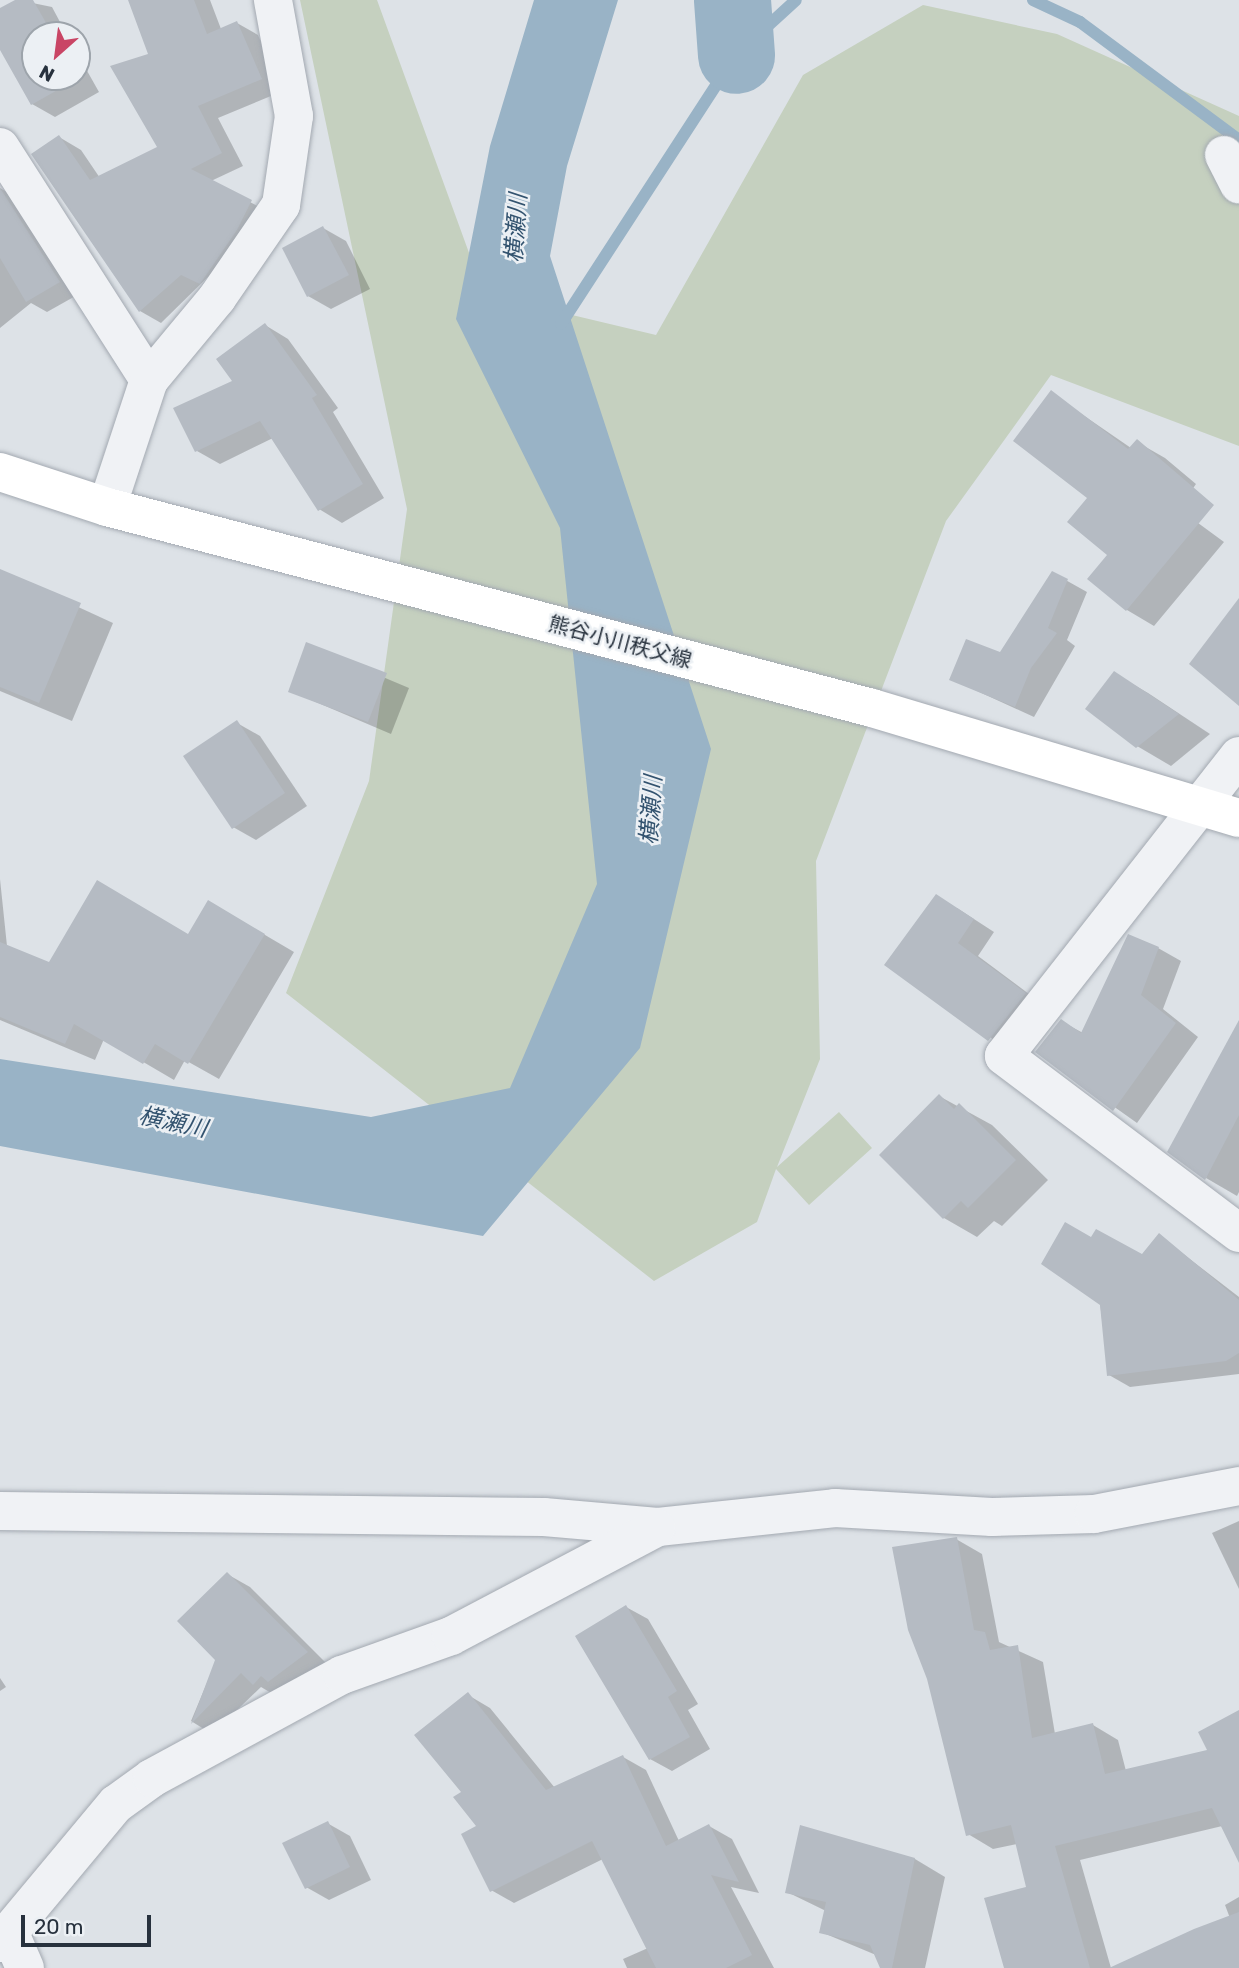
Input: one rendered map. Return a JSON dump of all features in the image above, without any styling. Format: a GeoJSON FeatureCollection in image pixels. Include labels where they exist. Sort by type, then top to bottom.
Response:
{"type":"FeatureCollection","features":[{"type":"Feature","properties":{"kind":"main road","name":"熊谷小川秩父線"},"geometry":{"type":"LineString","coordinates":[[0,472],[107,507],[872,708],[1239,818]]}},
{"type":"Feature","properties":{"kind":"street"},"geometry":{"type":"LineString","coordinates":[[107,507],[149,380],[217,298],[281,205],[294,116],[273,0]]}},
{"type":"Feature","properties":{"kind":"street"},"geometry":{"type":"LineString","coordinates":[[0,147],[149,380]]}},
{"type":"Feature","properties":{"kind":"street"},"geometry":{"type":"LineString","coordinates":[[1239,756],[1202,807],[1004,1056],[1239,1233]]}},
{"type":"Feature","properties":{"kind":"street"},"geometry":{"type":"LineString","coordinates":[[0,1511],[544,1517],[658,1527],[835,1508],[992,1517],[1094,1514],[1239,1486]]}},
{"type":"Feature","properties":{"kind":"street"},"geometry":{"type":"LineString","coordinates":[[25,1968],[5,1937],[116,1804],[152,1778],[342,1675],[451,1636],[658,1527]]}},
{"type":"Feature","properties":{"kind":"green space"},"geometry":{"type":"Polygon","coordinates":[[[300,0],[377,0],[484,294],[656,335],[803,75],[923,5],[1057,34],[1239,116],[1239,446],[1051,375],[946,521],[816,861],[820,1059],[777,1167],[839,1112],[872,1148],[809,1205],[776,1169],[757,1222],[654,1281],[286,993],[369,781],[407,509],[300,0]]]}},
{"type":"Feature","properties":{"kind":"water","name":"横瀬川"},"geometry":{"type":"Polygon","coordinates":[[[534,0],[618,0],[567,166],[550,256],[711,749],[640,1048],[483,1236],[0,1146],[0,1059],[371,1117],[510,1088],[597,884],[560,528],[456,319],[490,146],[534,0]]]}},
{"type":"Feature","properties":{"kind":"building"},"geometry":{"type":"Polygon","coordinates":[[[15,0],[33,0],[45,21],[21,21],[21,87],[0,50],[0,8],[15,0]]]}},
{"type":"Feature","properties":{"kind":"building"},"geometry":{"type":"Polygon","coordinates":[[[128,0],[194,0],[207,34],[237,21],[262,79],[198,106],[222,153],[191,169],[252,200],[237,230],[200,284],[181,275],[139,312],[31,154],[59,135],[90,180],[157,147],[110,66],[148,54],[128,0]]]}},
{"type":"Feature","properties":{"kind":"building"},"geometry":{"type":"Polygon","coordinates":[[[23,91],[56,91],[31,105],[23,91]]]}},
{"type":"Feature","properties":{"kind":"building"},"geometry":{"type":"Polygon","coordinates":[[[0,188],[60,282],[26,302],[0,258],[0,188]]]}},
{"type":"Feature","properties":{"kind":"building"},"geometry":{"type":"Polygon","coordinates":[[[323,226],[349,275],[307,297],[282,248],[323,226]]]}},
{"type":"Feature","properties":{"kind":"building"},"geometry":{"type":"Polygon","coordinates":[[[265,323],[317,395],[312,398],[363,484],[318,511],[260,421],[195,452],[173,408],[232,381],[216,359],[265,323]]]}},
{"type":"Feature","properties":{"kind":"building"},"geometry":{"type":"Polygon","coordinates":[[[1051,390],[1128,449],[1137,439],[1214,505],[1126,611],[1087,579],[1107,555],[1067,522],[1087,498],[1013,441],[1051,390]]]}},
{"type":"Feature","properties":{"kind":"building"},"geometry":{"type":"Polygon","coordinates":[[[0,569],[81,603],[39,703],[0,687],[0,569]]]}},
{"type":"Feature","properties":{"kind":"building"},"geometry":{"type":"Polygon","coordinates":[[[1052,571],[1068,579],[1048,628],[1057,633],[1031,668],[1015,707],[949,680],[966,639],[1000,652],[1052,571]]]}},
{"type":"Feature","properties":{"kind":"building"},"geometry":{"type":"Polygon","coordinates":[[[1239,598],[1239,706],[1189,664],[1239,598]]]}},
{"type":"Feature","properties":{"kind":"building"},"geometry":{"type":"Polygon","coordinates":[[[306,642],[387,673],[368,722],[288,692],[306,642]]]}},
{"type":"Feature","properties":{"kind":"building"},"geometry":{"type":"Polygon","coordinates":[[[1114,671],[1179,714],[1136,748],[1085,709],[1114,671]]]}},
{"type":"Feature","properties":{"kind":"building"},"geometry":{"type":"Polygon","coordinates":[[[237,720],[285,793],[232,829],[183,756],[237,720]]]}},
{"type":"Feature","properties":{"kind":"building"},"geometry":{"type":"Polygon","coordinates":[[[97,880],[188,934],[208,900],[265,934],[188,1064],[155,1044],[143,1064],[74,1024],[65,1044],[0,1017],[0,942],[49,962],[97,880]]]}},
{"type":"Feature","properties":{"kind":"building"},"geometry":{"type":"Polygon","coordinates":[[[936,894],[974,919],[958,943],[1026,993],[988,1041],[884,965],[936,894]]]}},
{"type":"Feature","properties":{"kind":"building"},"geometry":{"type":"Polygon","coordinates":[[[1128,934],[1159,947],[1141,995],[1176,1023],[1113,1111],[1035,1052],[1061,1019],[1081,1033],[1128,934]]]}},
{"type":"Feature","properties":{"kind":"building"},"geometry":{"type":"Polygon","coordinates":[[[1239,1020],[1239,1115],[1205,1180],[1167,1152],[1239,1020]]]}},
{"type":"Feature","properties":{"kind":"building"},"geometry":{"type":"Polygon","coordinates":[[[939,1094],[954,1109],[959,1103],[1016,1160],[968,1208],[961,1201],[943,1219],[879,1155],[939,1094]]]}},
{"type":"Feature","properties":{"kind":"building"},"geometry":{"type":"Polygon","coordinates":[[[1065,1222],[1091,1237],[1096,1229],[1142,1254],[1159,1233],[1239,1300],[1239,1353],[1226,1361],[1107,1376],[1100,1305],[1041,1264],[1065,1222]]]}},
{"type":"Feature","properties":{"kind":"building"},"geometry":{"type":"Polygon","coordinates":[[[957,1537],[974,1630],[985,1632],[990,1650],[1018,1645],[1032,1738],[1093,1723],[1105,1774],[1207,1750],[1198,1732],[1239,1710],[1239,1863],[1212,1808],[1055,1846],[1090,1968],[1004,1968],[984,1898],[1026,1887],[1011,1825],[966,1836],[927,1679],[908,1630],[892,1547],[957,1537]]]}},
{"type":"Feature","properties":{"kind":"building"},"geometry":{"type":"Polygon","coordinates":[[[227,1572],[308,1652],[268,1682],[261,1676],[253,1685],[241,1673],[191,1724],[215,1660],[177,1621],[227,1572]]]}},
{"type":"Feature","properties":{"kind":"building"},"geometry":{"type":"Polygon","coordinates":[[[626,1605],[677,1691],[668,1697],[690,1737],[649,1760],[575,1636],[626,1605]]]}},
{"type":"Feature","properties":{"kind":"building"},"geometry":{"type":"Polygon","coordinates":[[[468,1692],[546,1790],[623,1755],[666,1846],[709,1824],[739,1882],[711,1875],[752,1955],[726,1968],[656,1968],[592,1841],[490,1892],[461,1834],[476,1826],[453,1797],[461,1792],[414,1735],[468,1692]]]}},
{"type":"Feature","properties":{"kind":"building"},"geometry":{"type":"Polygon","coordinates":[[[328,1821],[350,1867],[305,1889],[282,1843],[328,1821]]]}},
{"type":"Feature","properties":{"kind":"building"},"geometry":{"type":"Polygon","coordinates":[[[800,1825],[915,1858],[892,1968],[880,1968],[870,1945],[819,1933],[826,1902],[785,1893],[800,1825]]]}},
{"type":"Feature","properties":{"kind":"building"},"geometry":{"type":"Polygon","coordinates":[[[1239,1912],[1239,1968],[1109,1968],[1194,1929],[1239,1912]]]}},
{"type":"Feature","properties":{"kind":"waterway"},"geometry":{"type":"LineString","coordinates":[[732,0],[736,55]]}},
{"type":"Feature","properties":{"kind":"waterway"},"geometry":{"type":"LineString","coordinates":[[561,324],[736,55],[796,0]]}},
{"type":"Feature","properties":{"kind":"waterway"},"geometry":{"type":"LineString","coordinates":[[1033,0],[1080,22],[1239,140]]}}]}
